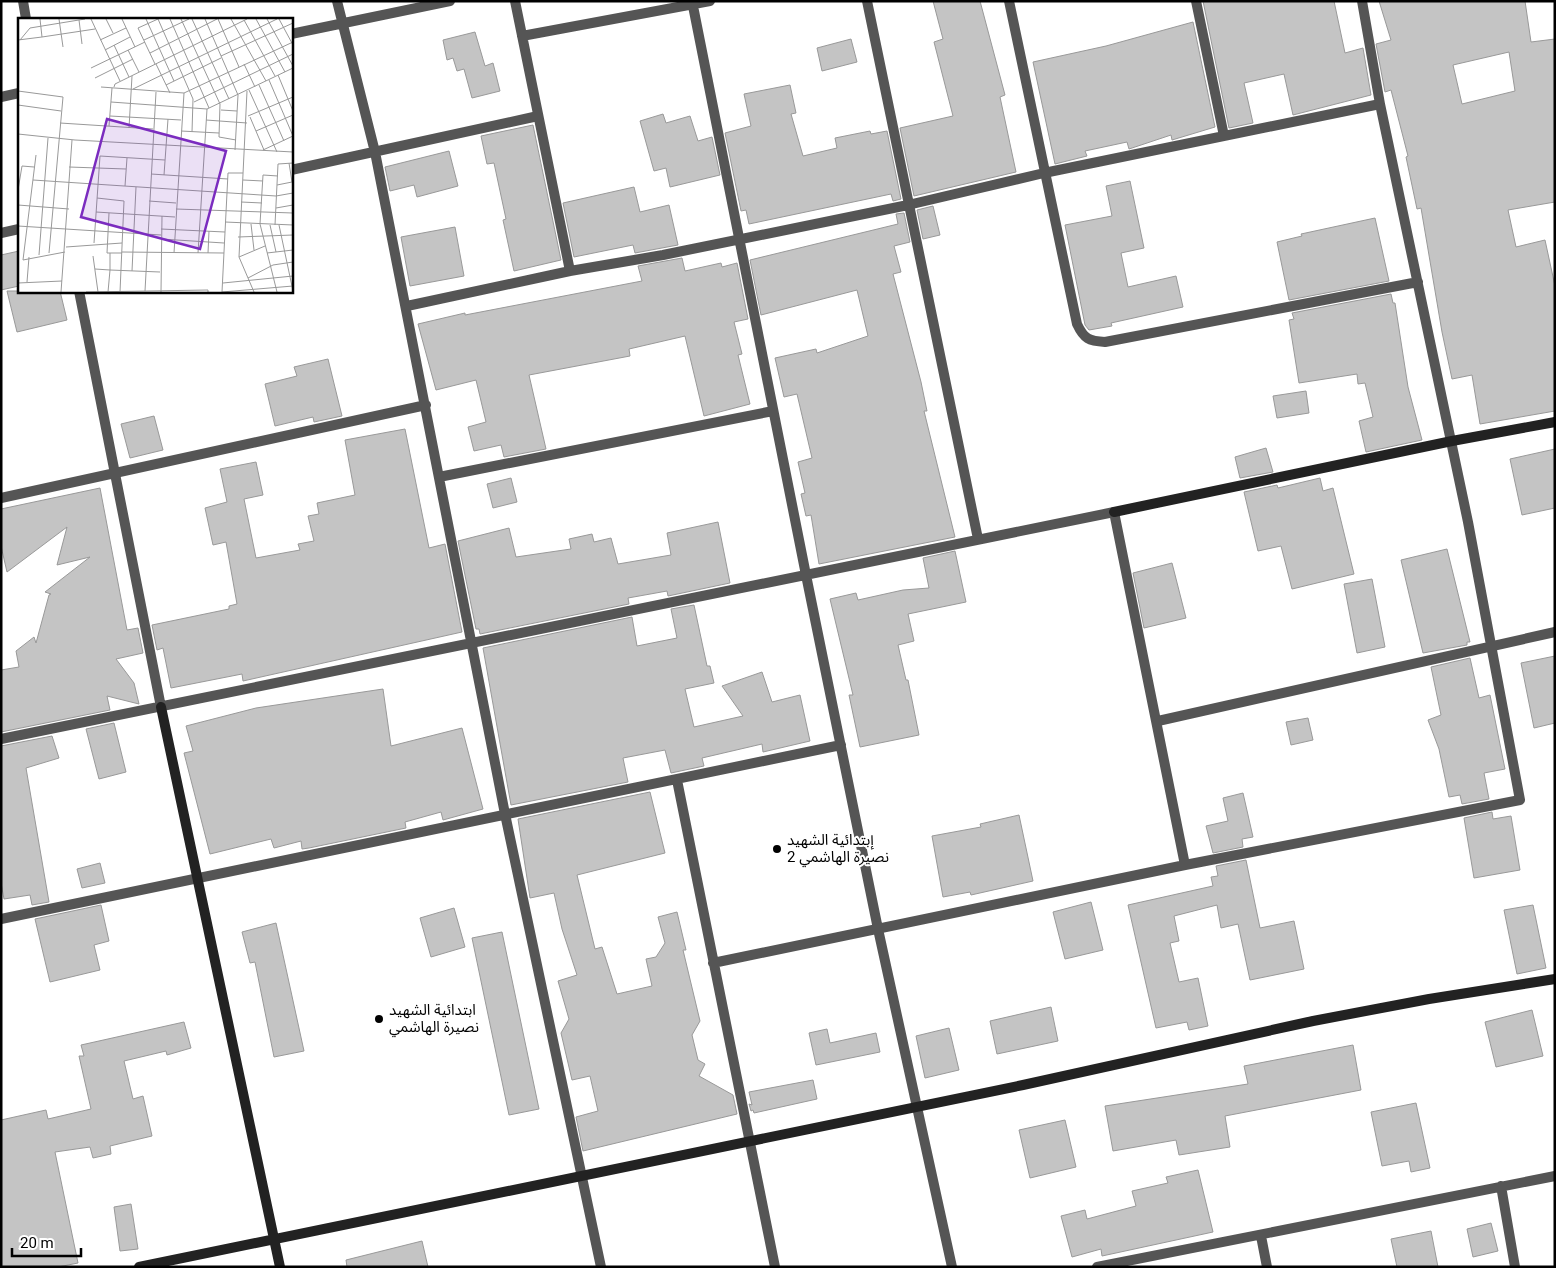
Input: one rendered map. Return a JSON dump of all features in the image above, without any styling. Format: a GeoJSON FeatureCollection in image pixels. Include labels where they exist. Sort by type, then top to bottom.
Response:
{"type":"FeatureCollection","features":[{"type":"Feature","properties":{"kind":"street"},"geometry":{"type":"LineString","coordinates":[[23,1],[26,18]]}},
{"type":"Feature","properties":{"kind":"street"},"geometry":{"type":"LineString","coordinates":[[337,1],[376,152],[505,814],[601,1267]]}},
{"type":"Feature","properties":{"kind":"street"},"geometry":{"type":"LineString","coordinates":[[292,34],[450,1]]}},
{"type":"Feature","properties":{"kind":"street"},"geometry":{"type":"LineString","coordinates":[[515,1],[570,271]]}},
{"type":"Feature","properties":{"kind":"street"},"geometry":{"type":"LineString","coordinates":[[522,36],[710,1]]}},
{"type":"Feature","properties":{"kind":"street"},"geometry":{"type":"LineString","coordinates":[[867,1],[978,539]]}},
{"type":"Feature","properties":{"kind":"street"},"geometry":{"type":"LineString","coordinates":[[1009,1],[1077,324],[1082,335],[1090,341],[1105,342],[1418,282]]}},
{"type":"Feature","properties":{"kind":"street"},"geometry":{"type":"LineString","coordinates":[[1196,1],[1224,136]]}},
{"type":"Feature","properties":{"kind":"street"},"geometry":{"type":"LineString","coordinates":[[712,964],[1185,864],[1520,800],[1452,441],[1380,104],[1362,1]]}},
{"type":"Feature","properties":{"kind":"street"},"geometry":{"type":"LineString","coordinates":[[693,3],[878,929],[952,1267]]}},
{"type":"Feature","properties":{"kind":"street"},"geometry":{"type":"LineString","coordinates":[[1,97],[18,93]]}},
{"type":"Feature","properties":{"kind":"street"},"geometry":{"type":"LineString","coordinates":[[407,306],[570,271],[663,255],[908,205],[1044,173],[1380,104]]}},
{"type":"Feature","properties":{"kind":"street"},"geometry":{"type":"LineString","coordinates":[[292,170],[538,116]]}},
{"type":"Feature","properties":{"kind":"street"},"geometry":{"type":"LineString","coordinates":[[1,233],[18,229]]}},
{"type":"Feature","properties":{"kind":"street"},"geometry":{"type":"LineString","coordinates":[[80,292],[196,879],[248,1110],[280,1267]]}},
{"type":"Feature","properties":{"kind":"street"},"geometry":{"type":"LineString","coordinates":[[1,498],[426,405]]}},
{"type":"Feature","properties":{"kind":"street"},"geometry":{"type":"LineString","coordinates":[[439,476],[773,411]]}},
{"type":"Feature","properties":{"kind":"street"},"geometry":{"type":"LineString","coordinates":[[1,739],[472,641],[1114,512],[1452,441],[1555,422]]}},
{"type":"Feature","properties":{"kind":"street"},"geometry":{"type":"LineString","coordinates":[[1114,512],[1158,721],[1185,864]]}},
{"type":"Feature","properties":{"kind":"street"},"geometry":{"type":"LineString","coordinates":[[1158,721],[1555,632]]}},
{"type":"Feature","properties":{"kind":"street"},"geometry":{"type":"LineString","coordinates":[[1,919],[841,745]]}},
{"type":"Feature","properties":{"kind":"street"},"geometry":{"type":"LineString","coordinates":[[677,780],[712,964],[775,1267]]}},
{"type":"Feature","properties":{"kind":"street"},"geometry":{"type":"LineString","coordinates":[[139,1267],[1121,1065],[1313,1021],[1429,999],[1555,979]]}},
{"type":"Feature","properties":{"kind":"street"},"geometry":{"type":"LineString","coordinates":[[1097,1267],[1261,1236],[1555,1176]]}},
{"type":"Feature","properties":{"kind":"street"},"geometry":{"type":"LineString","coordinates":[[1501,1186],[1515,1267]]}},
{"type":"Feature","properties":{"kind":"street"},"geometry":{"type":"LineString","coordinates":[[1261,1236],[1268,1267]]}},
{"type":"Feature","properties":{"kind":"building"},"geometry":{"type":"Polygon","coordinates":[[[933,1],[980,1],[1005,95],[1000,97],[1016,172],[914,196],[900,128],[953,116],[934,42],[943,39],[933,1]]]}},
{"type":"Feature","properties":{"kind":"building"},"geometry":{"type":"Polygon","coordinates":[[[1203,1],[1334,1],[1345,53],[1363,48],[1371,95],[1293,115],[1284,74],[1244,83],[1253,123],[1229,128],[1203,1]]]}},
{"type":"Feature","properties":{"kind":"building"},"geometry":{"type":"Polygon","coordinates":[[[1379,1],[1525,1],[1531,42],[1555,39],[1555,202],[1508,210],[1516,247],[1545,240],[1555,286],[1555,411],[1480,424],[1472,375],[1452,379],[1421,208],[1417,209],[1406,157],[1408,156],[1391,90],[1385,92],[1376,44],[1391,40],[1379,1]],[[1509,52],[1453,65],[1462,104],[1515,91],[1509,52]]]}},
{"type":"Feature","properties":{"kind":"building"},"geometry":{"type":"Polygon","coordinates":[[[1193,22],[1215,127],[1172,140],[1171,135],[1129,149],[1127,142],[1085,151],[1087,156],[1055,164],[1033,62],[1106,46],[1193,22]]]}},
{"type":"Feature","properties":{"kind":"building"},"geometry":{"type":"Polygon","coordinates":[[[475,32],[485,66],[493,63],[500,91],[472,98],[464,69],[457,71],[453,58],[447,60],[443,40],[475,32]]]}},
{"type":"Feature","properties":{"kind":"building"},"geometry":{"type":"Polygon","coordinates":[[[851,39],[857,62],[822,71],[817,48],[851,39]]]}},
{"type":"Feature","properties":{"kind":"building"},"geometry":{"type":"Polygon","coordinates":[[[790,85],[796,113],[791,114],[803,156],[837,148],[835,138],[870,131],[871,134],[887,131],[901,199],[893,201],[891,194],[749,224],[746,210],[741,211],[725,133],[751,126],[744,94],[790,85]]]}},
{"type":"Feature","properties":{"kind":"building"},"geometry":{"type":"Polygon","coordinates":[[[663,114],[666,123],[690,116],[698,141],[712,137],[720,175],[670,187],[666,168],[654,171],[640,121],[663,114]]]}},
{"type":"Feature","properties":{"kind":"building"},"geometry":{"type":"Polygon","coordinates":[[[533,125],[561,260],[514,271],[503,220],[506,219],[494,163],[487,164],[481,136],[533,125]]]}},
{"type":"Feature","properties":{"kind":"building"},"geometry":{"type":"Polygon","coordinates":[[[449,151],[458,186],[417,197],[414,185],[390,191],[385,167],[449,151]]]}},
{"type":"Feature","properties":{"kind":"building"},"geometry":{"type":"Polygon","coordinates":[[[1130,181],[1144,248],[1121,253],[1128,287],[1176,276],[1183,307],[1111,323],[1112,326],[1089,330],[1085,325],[1065,225],[1112,216],[1106,186],[1130,181]]]}},
{"type":"Feature","properties":{"kind":"building"},"geometry":{"type":"Polygon","coordinates":[[[634,187],[640,212],[669,205],[678,245],[635,253],[633,245],[574,257],[563,203],[634,187]]]}},
{"type":"Feature","properties":{"kind":"building"},"geometry":{"type":"Polygon","coordinates":[[[933,206],[940,235],[923,239],[917,210],[933,206]]]}},
{"type":"Feature","properties":{"kind":"building"},"geometry":{"type":"Polygon","coordinates":[[[904,213],[910,242],[894,246],[901,272],[893,274],[921,382],[927,411],[924,411],[955,537],[819,564],[811,515],[806,516],[801,494],[805,493],[798,462],[812,458],[797,394],[784,397],[775,358],[816,349],[817,353],[868,336],[857,290],[761,315],[750,260],[898,224],[896,214],[904,213]]]}},
{"type":"Feature","properties":{"kind":"building"},"geometry":{"type":"Polygon","coordinates":[[[1375,218],[1389,281],[1289,300],[1277,242],[1302,236],[1301,234],[1375,218]]]}},
{"type":"Feature","properties":{"kind":"building"},"geometry":{"type":"Polygon","coordinates":[[[455,227],[464,276],[410,286],[401,237],[455,227]]]}},
{"type":"Feature","properties":{"kind":"building"},"geometry":{"type":"Polygon","coordinates":[[[18,251],[18,286],[1,290],[1,255],[18,251]]]}},
{"type":"Feature","properties":{"kind":"building"},"geometry":{"type":"Polygon","coordinates":[[[682,258],[685,271],[721,263],[722,267],[737,263],[748,319],[734,322],[742,354],[738,355],[750,404],[704,416],[685,336],[629,349],[630,356],[529,375],[546,449],[504,457],[501,445],[474,451],[468,427],[486,422],[476,380],[436,390],[418,324],[465,313],[465,315],[642,281],[638,266],[682,258]]]}},
{"type":"Feature","properties":{"kind":"building"},"geometry":{"type":"Polygon","coordinates":[[[7,291],[60,292],[67,320],[17,332],[7,291]]]}},
{"type":"Feature","properties":{"kind":"building"},"geometry":{"type":"Polygon","coordinates":[[[1391,294],[1393,303],[1395,303],[1408,387],[1422,440],[1366,452],[1359,421],[1373,417],[1365,383],[1358,384],[1357,374],[1299,383],[1289,320],[1294,319],[1292,313],[1391,294]]]}},
{"type":"Feature","properties":{"kind":"building"},"geometry":{"type":"Polygon","coordinates":[[[328,359],[342,416],[314,422],[313,417],[275,426],[265,384],[297,376],[294,367],[328,359]]]}},
{"type":"Feature","properties":{"kind":"building"},"geometry":{"type":"Polygon","coordinates":[[[1306,391],[1309,413],[1277,418],[1273,396],[1306,391]]]}},
{"type":"Feature","properties":{"kind":"building"},"geometry":{"type":"Polygon","coordinates":[[[154,416],[163,450],[130,458],[121,424],[154,416]]]}},
{"type":"Feature","properties":{"kind":"building"},"geometry":{"type":"Polygon","coordinates":[[[405,429],[429,548],[445,544],[462,632],[243,681],[242,674],[171,688],[163,648],[157,650],[152,625],[229,609],[229,606],[237,604],[226,542],[213,545],[205,508],[227,502],[220,469],[256,462],[263,495],[244,499],[256,558],[300,550],[298,544],[314,541],[308,516],[319,514],[317,503],[355,495],[345,440],[405,429]]]}},
{"type":"Feature","properties":{"kind":"building"},"geometry":{"type":"Polygon","coordinates":[[[1266,448],[1273,472],[1240,478],[1235,457],[1266,448]]]}},
{"type":"Feature","properties":{"kind":"building"},"geometry":{"type":"Polygon","coordinates":[[[1555,449],[1555,508],[1522,515],[1510,459],[1555,449]]]}},
{"type":"Feature","properties":{"kind":"building"},"geometry":{"type":"Polygon","coordinates":[[[511,478],[517,502],[493,508],[487,484],[511,478]]]}},
{"type":"Feature","properties":{"kind":"building"},"geometry":{"type":"Polygon","coordinates":[[[1320,478],[1323,491],[1333,488],[1354,574],[1292,589],[1281,546],[1258,551],[1244,492],[1277,485],[1278,488],[1320,478]]]}},
{"type":"Feature","properties":{"kind":"building"},"geometry":{"type":"Polygon","coordinates":[[[100,488],[127,630],[138,628],[143,653],[116,659],[134,683],[139,704],[107,696],[110,710],[1,732],[1,670],[19,667],[16,651],[34,637],[36,643],[49,595],[51,594],[45,592],[90,557],[57,565],[67,527],[7,572],[1,546],[1,509],[100,488]]]}},
{"type":"Feature","properties":{"kind":"building"},"geometry":{"type":"Polygon","coordinates":[[[718,522],[730,583],[668,596],[667,591],[628,598],[629,604],[480,634],[479,629],[476,629],[458,541],[509,528],[516,557],[571,549],[569,539],[592,534],[594,542],[611,538],[618,564],[671,555],[667,533],[718,522]]]}},
{"type":"Feature","properties":{"kind":"building"},"geometry":{"type":"Polygon","coordinates":[[[1447,549],[1470,642],[1467,642],[1467,645],[1423,653],[1401,560],[1447,549]]]}},
{"type":"Feature","properties":{"kind":"building"},"geometry":{"type":"Polygon","coordinates":[[[955,551],[966,602],[908,614],[914,641],[898,645],[906,680],[908,680],[919,735],[860,747],[849,695],[853,695],[830,599],[856,593],[858,600],[903,590],[929,588],[923,558],[955,551]]]}},
{"type":"Feature","properties":{"kind":"building"},"geometry":{"type":"Polygon","coordinates":[[[1172,563],[1186,618],[1144,628],[1133,573],[1172,563]]]}},
{"type":"Feature","properties":{"kind":"building"},"geometry":{"type":"Polygon","coordinates":[[[1372,579],[1385,647],[1357,653],[1344,584],[1372,579]]]}},
{"type":"Feature","properties":{"kind":"building"},"geometry":{"type":"Polygon","coordinates":[[[694,605],[707,666],[710,666],[714,683],[685,689],[694,727],[743,716],[722,686],[762,672],[772,702],[800,695],[810,741],[763,752],[762,744],[702,758],[704,766],[671,773],[665,750],[623,758],[628,782],[511,805],[483,648],[632,617],[637,646],[677,638],[671,609],[694,605]]]}},
{"type":"Feature","properties":{"kind":"building"},"geometry":{"type":"Polygon","coordinates":[[[1555,656],[1555,723],[1534,728],[1521,663],[1555,656]]]}},
{"type":"Feature","properties":{"kind":"building"},"geometry":{"type":"Polygon","coordinates":[[[1470,658],[1479,698],[1490,695],[1505,769],[1484,773],[1489,799],[1462,804],[1460,795],[1449,797],[1439,749],[1428,720],[1441,715],[1431,667],[1470,658]]]}},
{"type":"Feature","properties":{"kind":"building"},"geometry":{"type":"Polygon","coordinates":[[[383,689],[391,746],[462,728],[483,809],[443,820],[441,812],[405,822],[406,828],[309,848],[302,849],[301,841],[274,848],[271,839],[210,854],[184,753],[193,751],[186,726],[256,708],[383,689]]]}},
{"type":"Feature","properties":{"kind":"building"},"geometry":{"type":"Polygon","coordinates":[[[1308,718],[1313,740],[1291,745],[1286,722],[1308,718]]]}},
{"type":"Feature","properties":{"kind":"building"},"geometry":{"type":"Polygon","coordinates":[[[114,723],[126,772],[99,779],[86,729],[114,723]]]}},
{"type":"Feature","properties":{"kind":"building"},"geometry":{"type":"Polygon","coordinates":[[[52,736],[59,758],[26,768],[49,902],[32,905],[30,895],[4,899],[1,883],[1,746],[52,736]]]}},
{"type":"Feature","properties":{"kind":"building"},"geometry":{"type":"Polygon","coordinates":[[[650,792],[665,853],[577,875],[595,949],[602,947],[617,994],[652,986],[646,959],[656,957],[665,943],[658,917],[677,912],[686,950],[683,950],[700,1021],[692,1035],[698,1060],[705,1064],[699,1076],[733,1095],[737,1114],[583,1151],[576,1117],[598,1111],[590,1076],[572,1080],[561,1033],[569,1019],[558,981],[577,975],[562,929],[554,893],[530,898],[518,819],[650,792]]]}},
{"type":"Feature","properties":{"kind":"building"},"geometry":{"type":"Polygon","coordinates":[[[1243,793],[1253,837],[1242,839],[1243,847],[1213,853],[1206,826],[1228,821],[1223,798],[1243,793]]]}},
{"type":"Feature","properties":{"kind":"building"},"geometry":{"type":"Polygon","coordinates":[[[1492,812],[1493,819],[1511,816],[1520,870],[1474,878],[1464,818],[1492,812]]]}},
{"type":"Feature","properties":{"kind":"building"},"geometry":{"type":"Polygon","coordinates":[[[1019,815],[1033,881],[971,895],[970,892],[943,897],[932,836],[981,827],[980,824],[1019,815]]]}},
{"type":"Feature","properties":{"kind":"building"},"geometry":{"type":"Polygon","coordinates":[[[1246,860],[1260,928],[1294,921],[1304,969],[1250,980],[1238,924],[1221,928],[1217,905],[1174,916],[1179,941],[1170,943],[1179,982],[1198,978],[1208,1026],[1189,1030],[1187,1022],[1156,1028],[1128,905],[1213,886],[1211,877],[1218,876],[1216,866],[1246,860]]]}},
{"type":"Feature","properties":{"kind":"building"},"geometry":{"type":"Polygon","coordinates":[[[100,863],[105,883],[82,888],[77,869],[100,863]]]}},
{"type":"Feature","properties":{"kind":"building"},"geometry":{"type":"Polygon","coordinates":[[[1091,902],[1103,950],[1065,959],[1053,912],[1091,902]]]}},
{"type":"Feature","properties":{"kind":"building"},"geometry":{"type":"Polygon","coordinates":[[[101,905],[109,941],[94,945],[100,970],[50,982],[35,919],[101,905]]]}},
{"type":"Feature","properties":{"kind":"building"},"geometry":{"type":"Polygon","coordinates":[[[1533,905],[1546,968],[1517,974],[1504,910],[1533,905]]]}},
{"type":"Feature","properties":{"kind":"building"},"geometry":{"type":"Polygon","coordinates":[[[454,908],[465,947],[431,957],[420,918],[454,908]]]}},
{"type":"Feature","properties":{"kind":"building"},"geometry":{"type":"Polygon","coordinates":[[[276,923],[304,1051],[274,1057],[255,962],[250,963],[242,932],[276,923]]]}},
{"type":"Feature","properties":{"kind":"building"},"geometry":{"type":"Polygon","coordinates":[[[502,932],[539,1109],[509,1115],[472,938],[502,932]]]}},
{"type":"Feature","properties":{"kind":"building"},"geometry":{"type":"Polygon","coordinates":[[[1051,1007],[1058,1041],[997,1054],[990,1021],[1051,1007]]]}},
{"type":"Feature","properties":{"kind":"building"},"geometry":{"type":"Polygon","coordinates":[[[1532,1010],[1543,1056],[1496,1067],[1485,1022],[1532,1010]]]}},
{"type":"Feature","properties":{"kind":"building"},"geometry":{"type":"Polygon","coordinates":[[[184,1022],[191,1048],[167,1055],[166,1051],[124,1061],[133,1099],[143,1096],[152,1136],[110,1146],[111,1154],[93,1158],[90,1147],[55,1152],[78,1263],[58,1267],[1,1267],[1,1120],[46,1110],[48,1119],[91,1109],[79,1056],[84,1056],[81,1045],[184,1022]]]}},
{"type":"Feature","properties":{"kind":"building"},"geometry":{"type":"Polygon","coordinates":[[[949,1028],[959,1070],[925,1078],[916,1036],[949,1028]]]}},
{"type":"Feature","properties":{"kind":"building"},"geometry":{"type":"Polygon","coordinates":[[[827,1029],[830,1043],[876,1033],[880,1052],[816,1065],[809,1033],[827,1029]]]}},
{"type":"Feature","properties":{"kind":"building"},"geometry":{"type":"Polygon","coordinates":[[[1353,1045],[1361,1090],[1225,1116],[1230,1147],[1179,1155],[1176,1140],[1113,1151],[1105,1106],[1248,1084],[1244,1066],[1353,1045]]]}},
{"type":"Feature","properties":{"kind":"building"},"geometry":{"type":"Polygon","coordinates":[[[813,1080],[817,1099],[754,1113],[753,1110],[751,1111],[749,1104],[752,1105],[749,1092],[813,1080]]]}},
{"type":"Feature","properties":{"kind":"building"},"geometry":{"type":"Polygon","coordinates":[[[1416,1103],[1430,1168],[1411,1172],[1409,1161],[1382,1166],[1371,1112],[1416,1103]]]}},
{"type":"Feature","properties":{"kind":"building"},"geometry":{"type":"Polygon","coordinates":[[[1065,1120],[1076,1167],[1030,1178],[1019,1130],[1065,1120]]]}},
{"type":"Feature","properties":{"kind":"building"},"geometry":{"type":"Polygon","coordinates":[[[1198,1170],[1213,1232],[1102,1256],[1101,1249],[1072,1257],[1061,1216],[1085,1210],[1087,1219],[1136,1206],[1132,1191],[1168,1183],[1166,1177],[1198,1170]]]}},
{"type":"Feature","properties":{"kind":"building"},"geometry":{"type":"Polygon","coordinates":[[[131,1204],[138,1249],[120,1251],[114,1207],[131,1204]]]}},
{"type":"Feature","properties":{"kind":"building"},"geometry":{"type":"Polygon","coordinates":[[[1491,1223],[1498,1251],[1473,1257],[1467,1229],[1491,1223]]]}},
{"type":"Feature","properties":{"kind":"building"},"geometry":{"type":"Polygon","coordinates":[[[1431,1231],[1438,1267],[1397,1267],[1391,1239],[1431,1231]]]}},
{"type":"Feature","properties":{"kind":"building"},"geometry":{"type":"Polygon","coordinates":[[[422,1241],[428,1267],[347,1267],[346,1260],[422,1241]]]}},
{"type":"Feature","properties":{"kind":"place","name":"إبتدائية الشهيد نصيرة الهاشمي 2"},"geometry":{"type":"Point","coordinates":[777,849]}},
{"type":"Feature","properties":{"kind":"place","name":"ابتدائية الشهيد نصيرة الهاشمي"},"geometry":{"type":"Point","coordinates":[379,1019]}}]}
